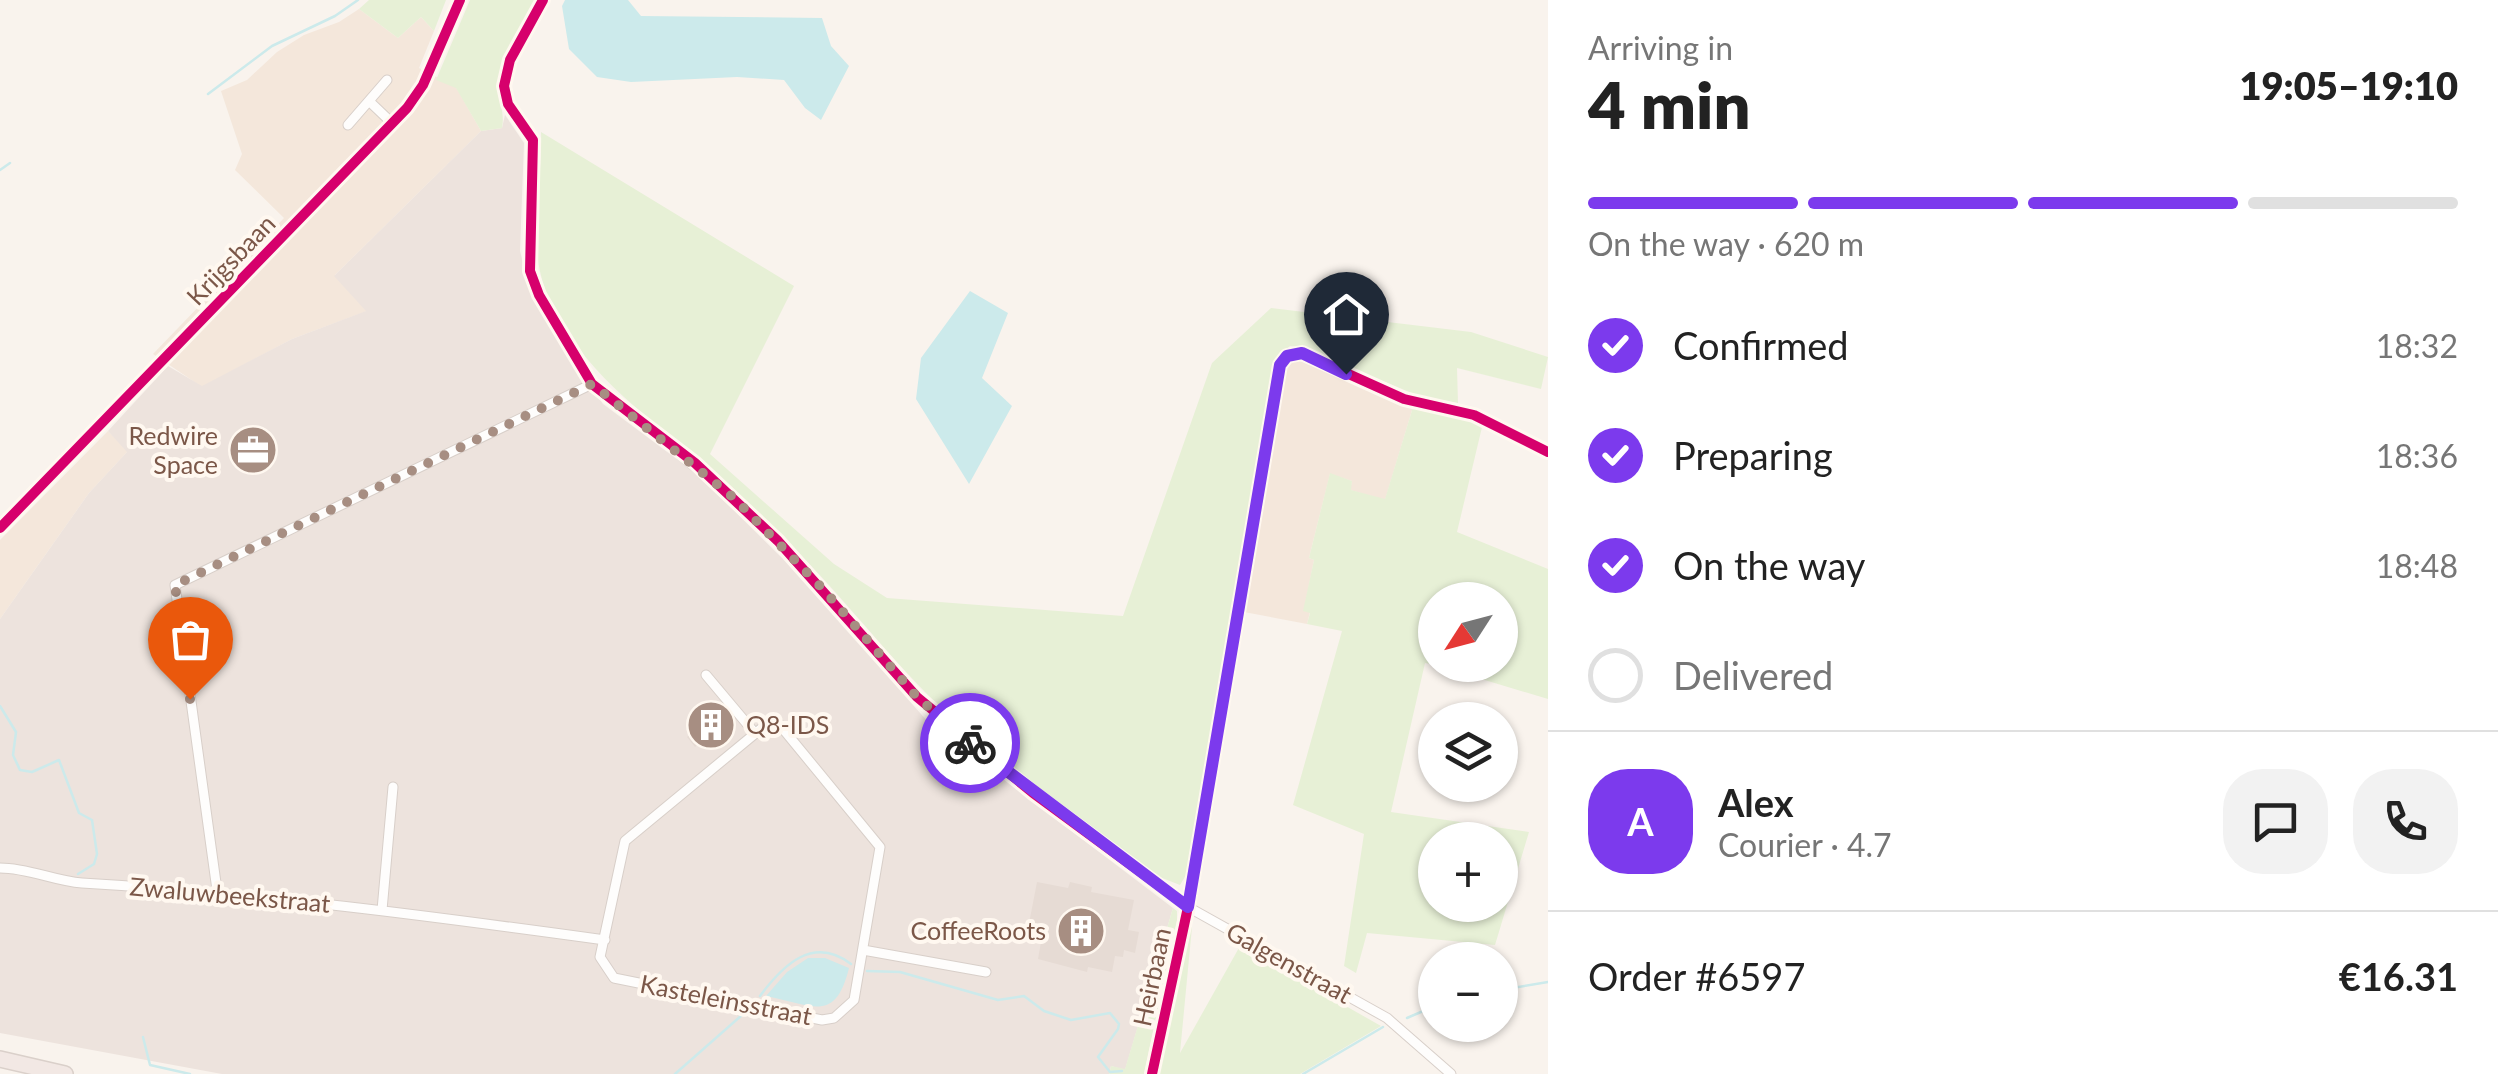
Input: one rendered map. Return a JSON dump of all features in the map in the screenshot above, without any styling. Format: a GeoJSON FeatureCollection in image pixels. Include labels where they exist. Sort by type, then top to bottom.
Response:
{"type":"FeatureCollection","features":[{"type":"Feature","properties":{"kind":"highway"},"geometry":{"type":"LineString","coordinates":[[0,1059],[65,1074]]}},
{"type":"Feature","properties":{"kind":"main road","name":"Krijgsbaan"},"geometry":{"type":"LineString","coordinates":[[0,528],[392,123],[423,85],[460,0]]}},
{"type":"Feature","properties":{"kind":"street","name":"Heirbaan"},"geometry":{"type":"LineString","coordinates":[[543,0],[510,60],[504,86],[508,104],[533,140],[528,208],[530,271],[539,295],[592,384],[695,463],[778,540],[917,697],[1033,793],[1188,907],[1152,1074]]}},
{"type":"Feature","properties":{"kind":"street"},"geometry":{"type":"LineString","coordinates":[[348,125],[387,80]]}},
{"type":"Feature","properties":{"kind":"street"},"geometry":{"type":"LineString","coordinates":[[370,102],[392,123]]}},
{"type":"Feature","properties":{"kind":"street"},"geometry":{"type":"LineString","coordinates":[[1188,907],[1280,365],[1287,356],[1302,353],[1404,399],[1474,415],[1548,452]]}},
{"type":"Feature","properties":{"kind":"street"},"geometry":{"type":"LineString","coordinates":[[217,890],[175,585],[592,384]]}},
{"type":"Feature","properties":{"kind":"street"},"geometry":{"type":"LineString","coordinates":[[604,940],[625,842],[753,732],[706,676]]}},
{"type":"Feature","properties":{"kind":"street","name":"Kasteleinsstraat"},"geometry":{"type":"LineString","coordinates":[[604,940],[600,957],[614,978],[822,1020],[834,1018],[854,1000],[881,856],[878,841],[774,718],[753,732]]}},
{"type":"Feature","properties":{"kind":"street"},"geometry":{"type":"LineString","coordinates":[[382,910],[393,787]]}},
{"type":"Feature","properties":{"kind":"street","name":"Zwaluwbeekstraat"},"geometry":{"type":"LineString","coordinates":[[0,868],[22,868],[76,883],[217,890],[604,940]]}},
{"type":"Feature","properties":{"kind":"street","name":"Galgenstraat"},"geometry":{"type":"LineString","coordinates":[[1188,907],[1387,1018],[1450,1074]]}},
{"type":"Feature","properties":{"kind":"street"},"geometry":{"type":"LineString","coordinates":[[863,950],[986,972]]}},
{"type":"Feature","properties":{"kind":"shaded area"},"geometry":{"type":"Polygon","coordinates":[[[359,9],[398,38],[421,17],[434,31],[419,68],[456,87],[481,131],[335,275],[367,311],[292,339],[202,387],[153,354],[284,218],[235,170],[242,154],[221,91],[247,80],[277,52],[304,35],[339,22],[359,9]]]}},
{"type":"Feature","properties":{"kind":"shaded area"},"geometry":{"type":"Polygon","coordinates":[[[505,115],[524,143],[520,251],[528,283],[603,404],[698,475],[782,558],[929,723],[1173,908],[1125,1070],[1111,1066],[1109,1074],[222,1074],[0,1033],[0,619],[89,493],[127,452],[108,431],[168,366],[202,386],[292,339],[366,311],[334,276],[481,131],[502,128],[505,115]]]}},
{"type":"Feature","properties":{"kind":"shaded area"},"geometry":{"type":"Polygon","coordinates":[[[1297,360],[1413,407],[1385,500],[1350,490],[1352,481],[1330,474],[1309,558],[1314,560],[1304,610],[1310,612],[1307,624],[1244,612],[1281,384],[1288,365],[1297,360]]]}},
{"type":"Feature","properties":{"kind":"shaded area"},"geometry":{"type":"Polygon","coordinates":[[[108,431],[128,451],[89,493],[0,619],[0,540],[108,431]]]}},
{"type":"Feature","properties":{"kind":"green space"},"geometry":{"type":"Polygon","coordinates":[[[369,0],[446,0],[434,31],[421,17],[398,38],[359,9],[369,0]]]}},
{"type":"Feature","properties":{"kind":"green space"},"geometry":{"type":"Polygon","coordinates":[[[470,0],[536,0],[512,43],[500,77],[502,128],[481,131],[456,88],[436,80],[470,0]]]}},
{"type":"Feature","properties":{"kind":"green space"},"geometry":{"type":"Polygon","coordinates":[[[541,132],[794,286],[710,454],[834,564],[887,598],[1123,616],[1212,363],[1271,308],[1471,332],[1548,357],[1541,389],[1457,368],[1458,403],[1419,396],[1300,347],[1290,346],[1277,358],[1189,870],[1180,885],[1152,874],[963,728],[917,684],[799,553],[595,368],[561,322],[541,276],[536,236],[541,132]]]}},
{"type":"Feature","properties":{"kind":"green space"},"geometry":{"type":"Polygon","coordinates":[[[1413,407],[1483,423],[1457,532],[1548,569],[1548,699],[1492,682],[1518,682],[1518,582],[1418,582],[1421,682],[1391,812],[1460,822],[1418,822],[1418,922],[1502,922],[1496,942],[1367,933],[1356,973],[1344,966],[1364,834],[1293,805],[1342,631],[1307,624],[1310,613],[1303,611],[1314,560],[1309,558],[1330,473],[1352,481],[1351,490],[1385,499],[1413,407]]]}},
{"type":"Feature","properties":{"kind":"green space"},"geometry":{"type":"Polygon","coordinates":[[[1518,830],[1529,832],[1518,869],[1518,830]]]}},
{"type":"Feature","properties":{"kind":"green space"},"geometry":{"type":"Polygon","coordinates":[[[1173,908],[1177,921],[1144,1074],[1109,1074],[1111,1066],[1125,1069],[1173,908]]]}},
{"type":"Feature","properties":{"kind":"green space"},"geometry":{"type":"Polygon","coordinates":[[[1187,925],[1192,927],[1180,1053],[1240,946],[1381,1026],[1300,1074],[1159,1074],[1187,925]]]}},
{"type":"Feature","properties":{"kind":"water"},"geometry":{"type":"Polygon","coordinates":[[[565,0],[628,0],[641,16],[822,18],[831,46],[849,66],[821,120],[805,108],[784,80],[737,77],[631,82],[597,77],[569,49],[562,6],[565,0]]]}},
{"type":"Feature","properties":{"kind":"water"},"geometry":{"type":"Polygon","coordinates":[[[970,291],[1008,313],[982,378],[1012,406],[969,484],[916,399],[921,358],[970,291]]]}},
{"type":"Feature","properties":{"kind":"water"},"geometry":{"type":"Polygon","coordinates":[[[808,958],[825,958],[849,968],[837,997],[829,1004],[809,1006],[766,996],[787,972],[808,958]]]}},
{"type":"Feature","properties":{"kind":"building","name":"Q8-IDS"},"geometry":{"type":"Polygon","coordinates":[[[720,709],[729,719],[695,747],[687,737],[720,709]]]}},
{"type":"Feature","properties":{"kind":"building","name":"CoffeeRoots"},"geometry":{"type":"Polygon","coordinates":[[[1037,882],[1068,888],[1070,882],[1092,887],[1091,892],[1134,900],[1128,930],[1139,932],[1135,953],[1124,950],[1123,957],[1115,956],[1112,972],[1088,967],[1087,972],[1038,959],[1041,942],[1026,939],[1037,882]]]}},
{"type":"Feature","properties":{"kind":"waterway"},"geometry":{"type":"LineString","coordinates":[[208,94],[272,46],[335,16],[358,0]]}},
{"type":"Feature","properties":{"kind":"waterway"},"geometry":{"type":"LineString","coordinates":[[0,170],[10,163]]}},
{"type":"Feature","properties":{"kind":"waterway"},"geometry":{"type":"LineString","coordinates":[[0,706],[16,732],[13,755],[20,770],[32,772],[59,760],[79,813],[92,820],[97,854],[94,864],[78,874]]}},
{"type":"Feature","properties":{"kind":"waterway"},"geometry":{"type":"LineString","coordinates":[[760,996],[789,965],[812,953],[824,952],[851,964]]}},
{"type":"Feature","properties":{"kind":"waterway"},"geometry":{"type":"LineString","coordinates":[[867,971],[900,972],[998,1000],[1024,996],[1044,1011],[1071,1020],[1110,1013],[1119,1024],[1118,1029],[1098,1057],[1110,1072],[1122,1071]]}},
{"type":"Feature","properties":{"kind":"waterway"},"geometry":{"type":"LineString","coordinates":[[1518,987],[1548,982]]}},
{"type":"Feature","properties":{"kind":"waterway"},"geometry":{"type":"LineString","coordinates":[[1407,1018],[1418,1013]]}},
{"type":"Feature","properties":{"kind":"waterway"},"geometry":{"type":"LineString","coordinates":[[675,1074],[742,1015]]}},
{"type":"Feature","properties":{"kind":"waterway"},"geometry":{"type":"LineString","coordinates":[[1303,1074],[1383,1027]]}},
{"type":"Feature","properties":{"kind":"waterway"},"geometry":{"type":"LineString","coordinates":[[143,1037],[150,1065],[190,1074]]}},
{"type":"Feature","properties":{"kind":"cycle path"},"geometry":{"type":"LineString","coordinates":[[0,528],[407,108],[423,85],[460,0]]}},
{"type":"Feature","properties":{"kind":"cycle path"},"geometry":{"type":"LineString","coordinates":[[543,0],[510,60],[504,86],[508,104],[533,140],[530,271],[539,295],[592,384],[695,463],[778,541],[917,697],[1033,793],[1188,907]]}},
{"type":"Feature","properties":{"kind":"cycle path"},"geometry":{"type":"LineString","coordinates":[[1152,1074],[1188,907],[1280,365],[1287,356],[1302,353],[1404,399],[1474,415],[1548,452]]}},
{"type":"Feature","properties":{"kind":"way so far"},"geometry":{"type":"LineString","coordinates":[[190,699],[175,585],[592,384],[734,498],[778,540],[917,697],[970,743]]}},
{"type":"Feature","properties":{"kind":"place","name":"Redwire Space"},"geometry":{"type":"Point","coordinates":[253,450]}},
{"type":"Feature","properties":{"kind":"place","name":"Q8-IDS"},"geometry":{"type":"Point","coordinates":[711,725]}},
{"type":"Feature","properties":{"kind":"place","name":"CoffeeRoots"},"geometry":{"type":"Point","coordinates":[1081,931]}},
{"type":"Feature","properties":{"kind":"route"},"geometry":{"type":"LineString","coordinates":[[970,743],[1188,907],[1280,365],[1287,356],[1302,353],[1346,374]]}}]}
